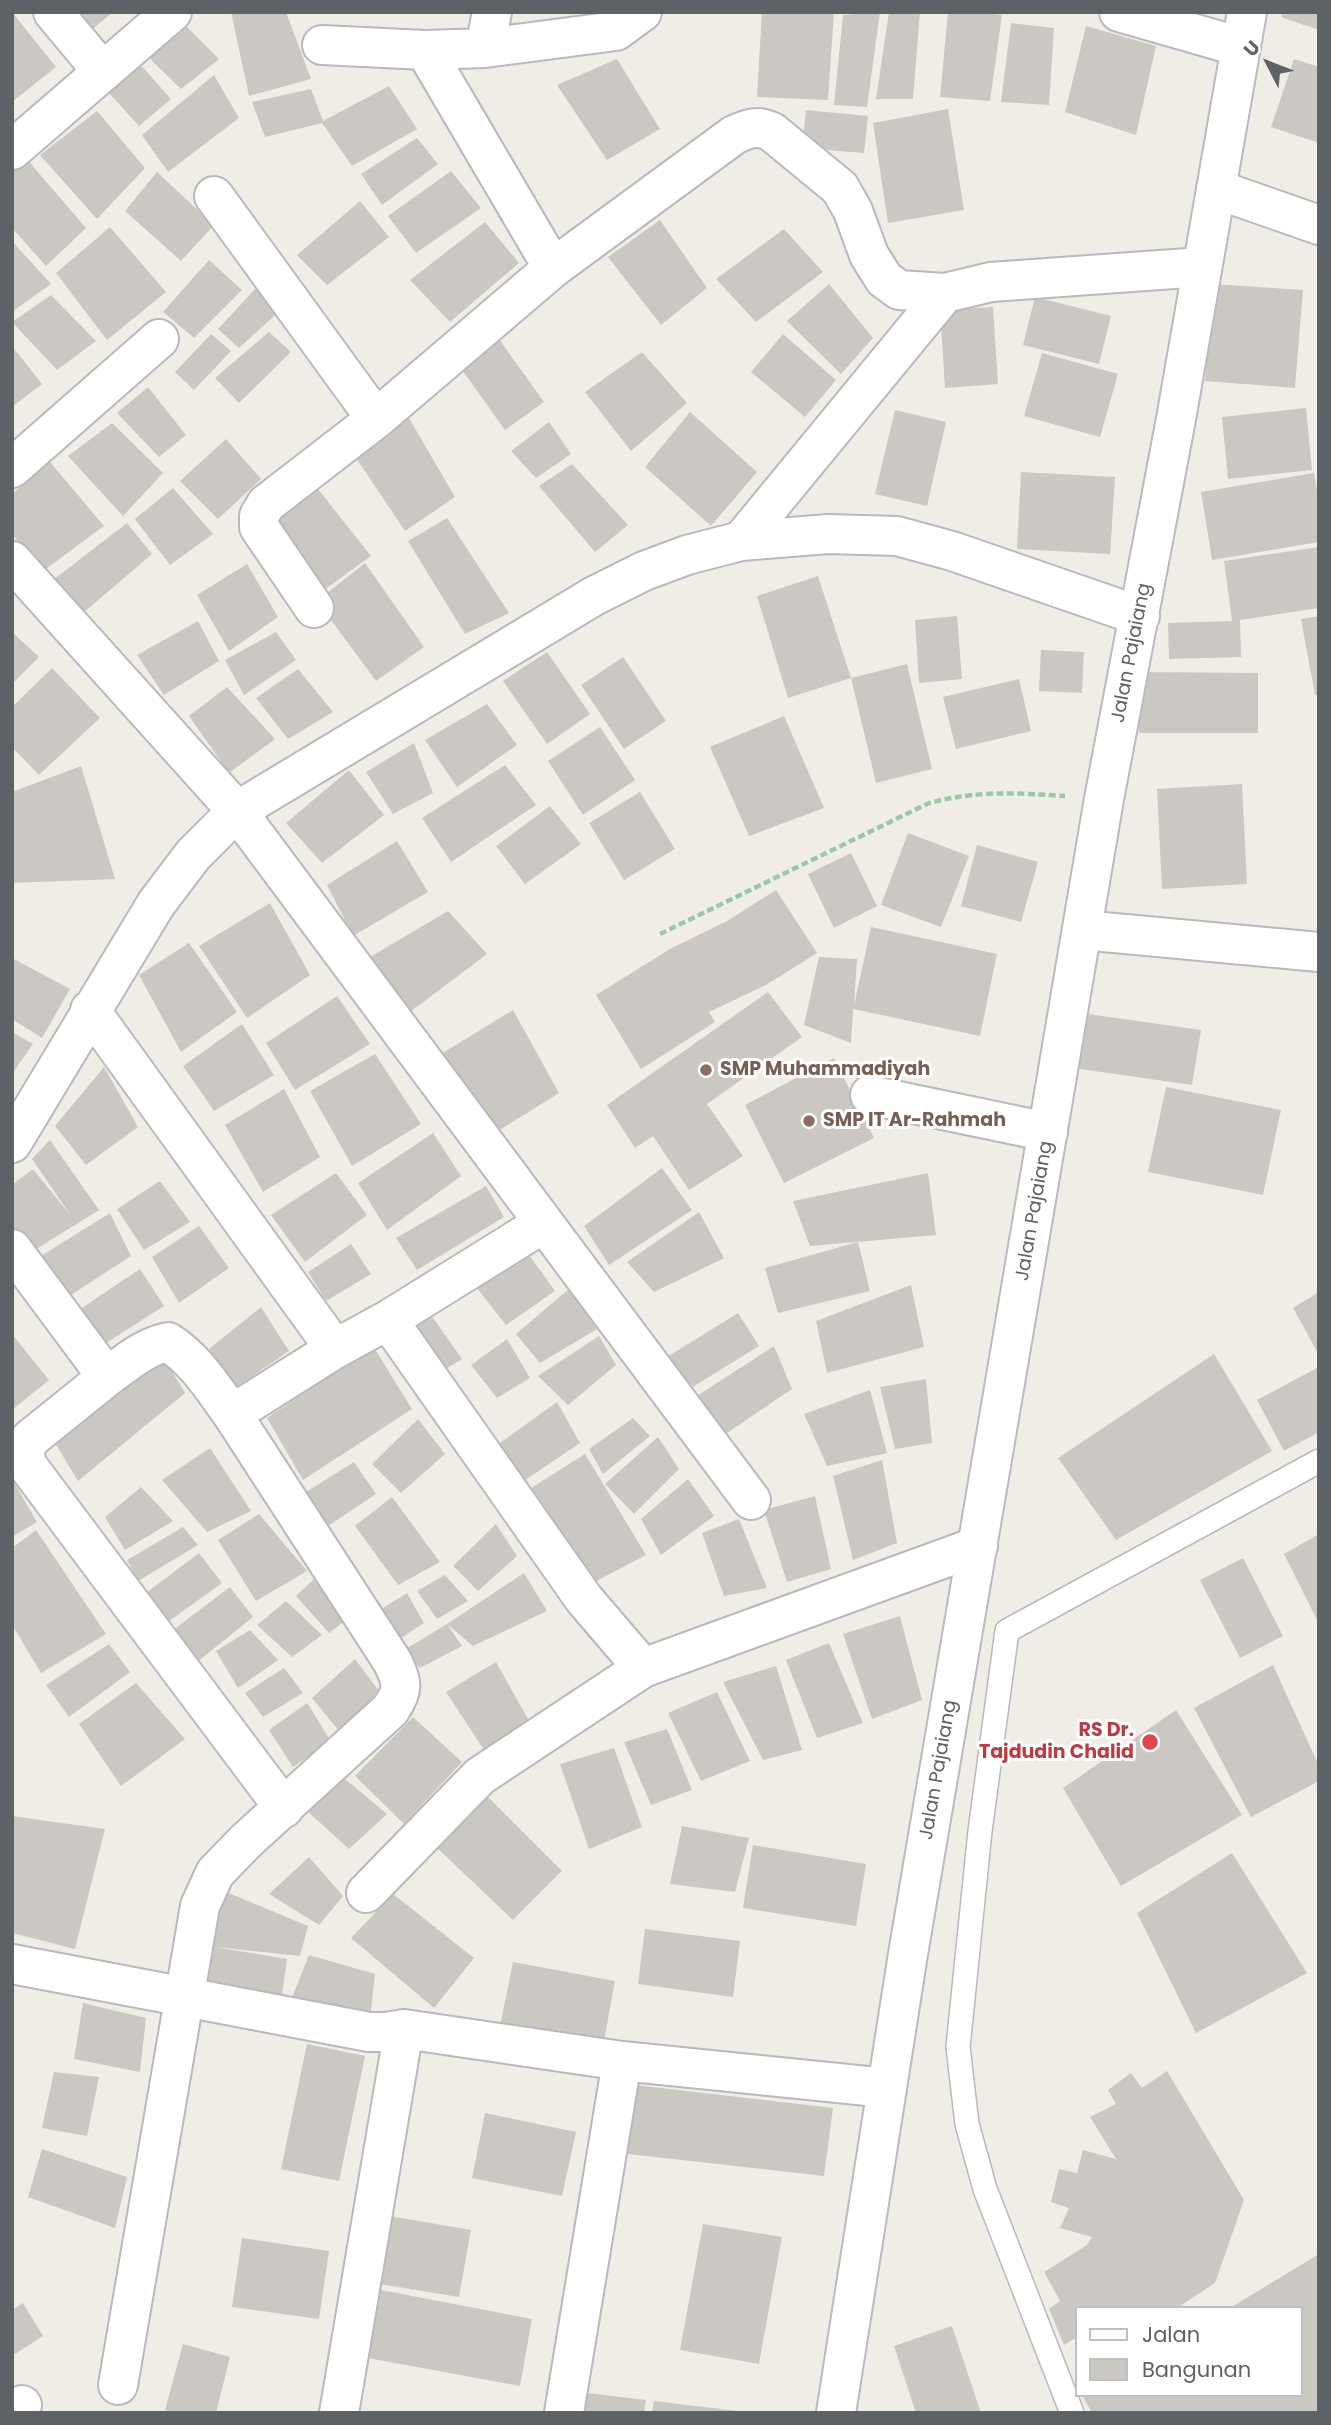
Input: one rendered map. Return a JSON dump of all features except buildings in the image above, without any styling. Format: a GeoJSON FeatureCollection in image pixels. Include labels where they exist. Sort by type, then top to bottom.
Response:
{"type":"FeatureCollection","features":[{"type":"Feature","properties":{"kind":"street"},"geometry":{"type":"LineString","coordinates":[[53,12],[103,72]]}},
{"type":"Feature","properties":{"kind":"street"},"geometry":{"type":"LineString","coordinates":[[12,150],[172,12]]}},
{"type":"Feature","properties":{"kind":"street"},"geometry":{"type":"LineString","coordinates":[[1119,12],[1244,30]]}},
{"type":"Feature","properties":{"kind":"street"},"geometry":{"type":"LineString","coordinates":[[322,45],[425,50],[489,30],[626,19]]}},
{"type":"Feature","properties":{"kind":"street","name":"Jalan Pajaiang"},"geometry":{"type":"LineString","coordinates":[[836,2413],[887,2088],[1104,799],[1140,616],[1244,30]]}},
{"type":"Feature","properties":{"kind":"street"},"geometry":{"type":"LineString","coordinates":[[425,50],[553,268]]}},
{"type":"Feature","properties":{"kind":"street"},"geometry":{"type":"LineString","coordinates":[[314,608],[259,527],[259,516],[266,504],[376,419],[553,268],[734,135],[750,128],[762,127],[772,132],[840,188],[853,211],[869,255],[884,279],[899,290],[945,293],[991,282],[1202,267]]}},
{"type":"Feature","properties":{"kind":"street"},"geometry":{"type":"LineString","coordinates":[[1216,189],[1319,225]]}},
{"type":"Feature","properties":{"kind":"street"},"geometry":{"type":"LineString","coordinates":[[214,196],[376,419]]}},
{"type":"Feature","properties":{"kind":"street"},"geometry":{"type":"LineString","coordinates":[[741,541],[945,293]]}},
{"type":"Feature","properties":{"kind":"street"},"geometry":{"type":"LineString","coordinates":[[12,468],[159,339]]}},
{"type":"Feature","properties":{"kind":"street"},"geometry":{"type":"LineString","coordinates":[[12,1143],[156,904],[193,855],[237,811],[594,596],[644,571],[687,555],[741,541],[828,534],[897,536],[953,551],[1140,616]]}},
{"type":"Feature","properties":{"kind":"street"},"geometry":{"type":"LineString","coordinates":[[12,561],[237,811],[751,1500]]}},
{"type":"Feature","properties":{"kind":"street"},"geometry":{"type":"LineString","coordinates":[[1082,930],[1319,952]]}},
{"type":"Feature","properties":{"kind":"street"},"geometry":{"type":"LineString","coordinates":[[90,1010],[334,1349]]}},
{"type":"Feature","properties":{"kind":"street"},"geometry":{"type":"LineString","coordinates":[[870,1095],[1048,1132]]}},
{"type":"Feature","properties":{"kind":"street"},"geometry":{"type":"LineString","coordinates":[[232,1414],[334,1349],[388,1320],[544,1223]]}},
{"type":"Feature","properties":{"kind":"street"},"geometry":{"type":"LineString","coordinates":[[12,1249],[107,1377]]}},
{"type":"Feature","properties":{"kind":"street"},"geometry":{"type":"LineString","coordinates":[[388,1320],[584,1599],[643,1668]]}},
{"type":"Feature","properties":{"kind":"street"},"geometry":{"type":"LineString","coordinates":[[118,2385],[200,1906],[215,1873],[246,1841],[284,1808],[390,1710],[401,1690],[400,1678],[392,1661],[232,1414],[196,1365],[183,1352],[168,1342],[156,1345],[107,1377],[30,1439],[24,1451],[27,1465],[284,1808]]}},
{"type":"Feature","properties":{"kind":"street"},"geometry":{"type":"LineString","coordinates":[[366,1893],[480,1776],[643,1668],[978,1546]]}},
{"type":"Feature","properties":{"kind":"street"},"geometry":{"type":"LineString","coordinates":[[12,1964],[369,2032],[404,2029],[622,2061],[887,2088]]}},
{"type":"Feature","properties":{"kind":"street"},"geometry":{"type":"LineString","coordinates":[[339,2413],[404,2029]]}},
{"type":"Feature","properties":{"kind":"street"},"geometry":{"type":"LineString","coordinates":[[564,2413],[622,2061]]}},
{"type":"Feature","properties":{"kind":"lane"},"geometry":{"type":"LineString","coordinates":[[1072,2413],[985,2189],[967,2124],[958,2047],[980,1831],[1007,1631],[1319,1461]]}},
{"type":"Feature","properties":{"kind":"path"},"geometry":{"type":"LineString","coordinates":[[660,934],[929,803],[955,796],[995,791],[1104,799]]}},
{"type":"Feature","properties":{"kind":"place","name":"SMP Muhammadiyah"},"geometry":{"type":"Point","coordinates":[706,1070]}},
{"type":"Feature","properties":{"kind":"place","name":"SMP IT Ar-Rahmah"},"geometry":{"type":"Point","coordinates":[809,1121]}},
{"type":"Feature","properties":{"kind":"place","name":"RS Dr. Tajdudin Chalid"},"geometry":{"type":"Point","coordinates":[1150,1742]}}]}
